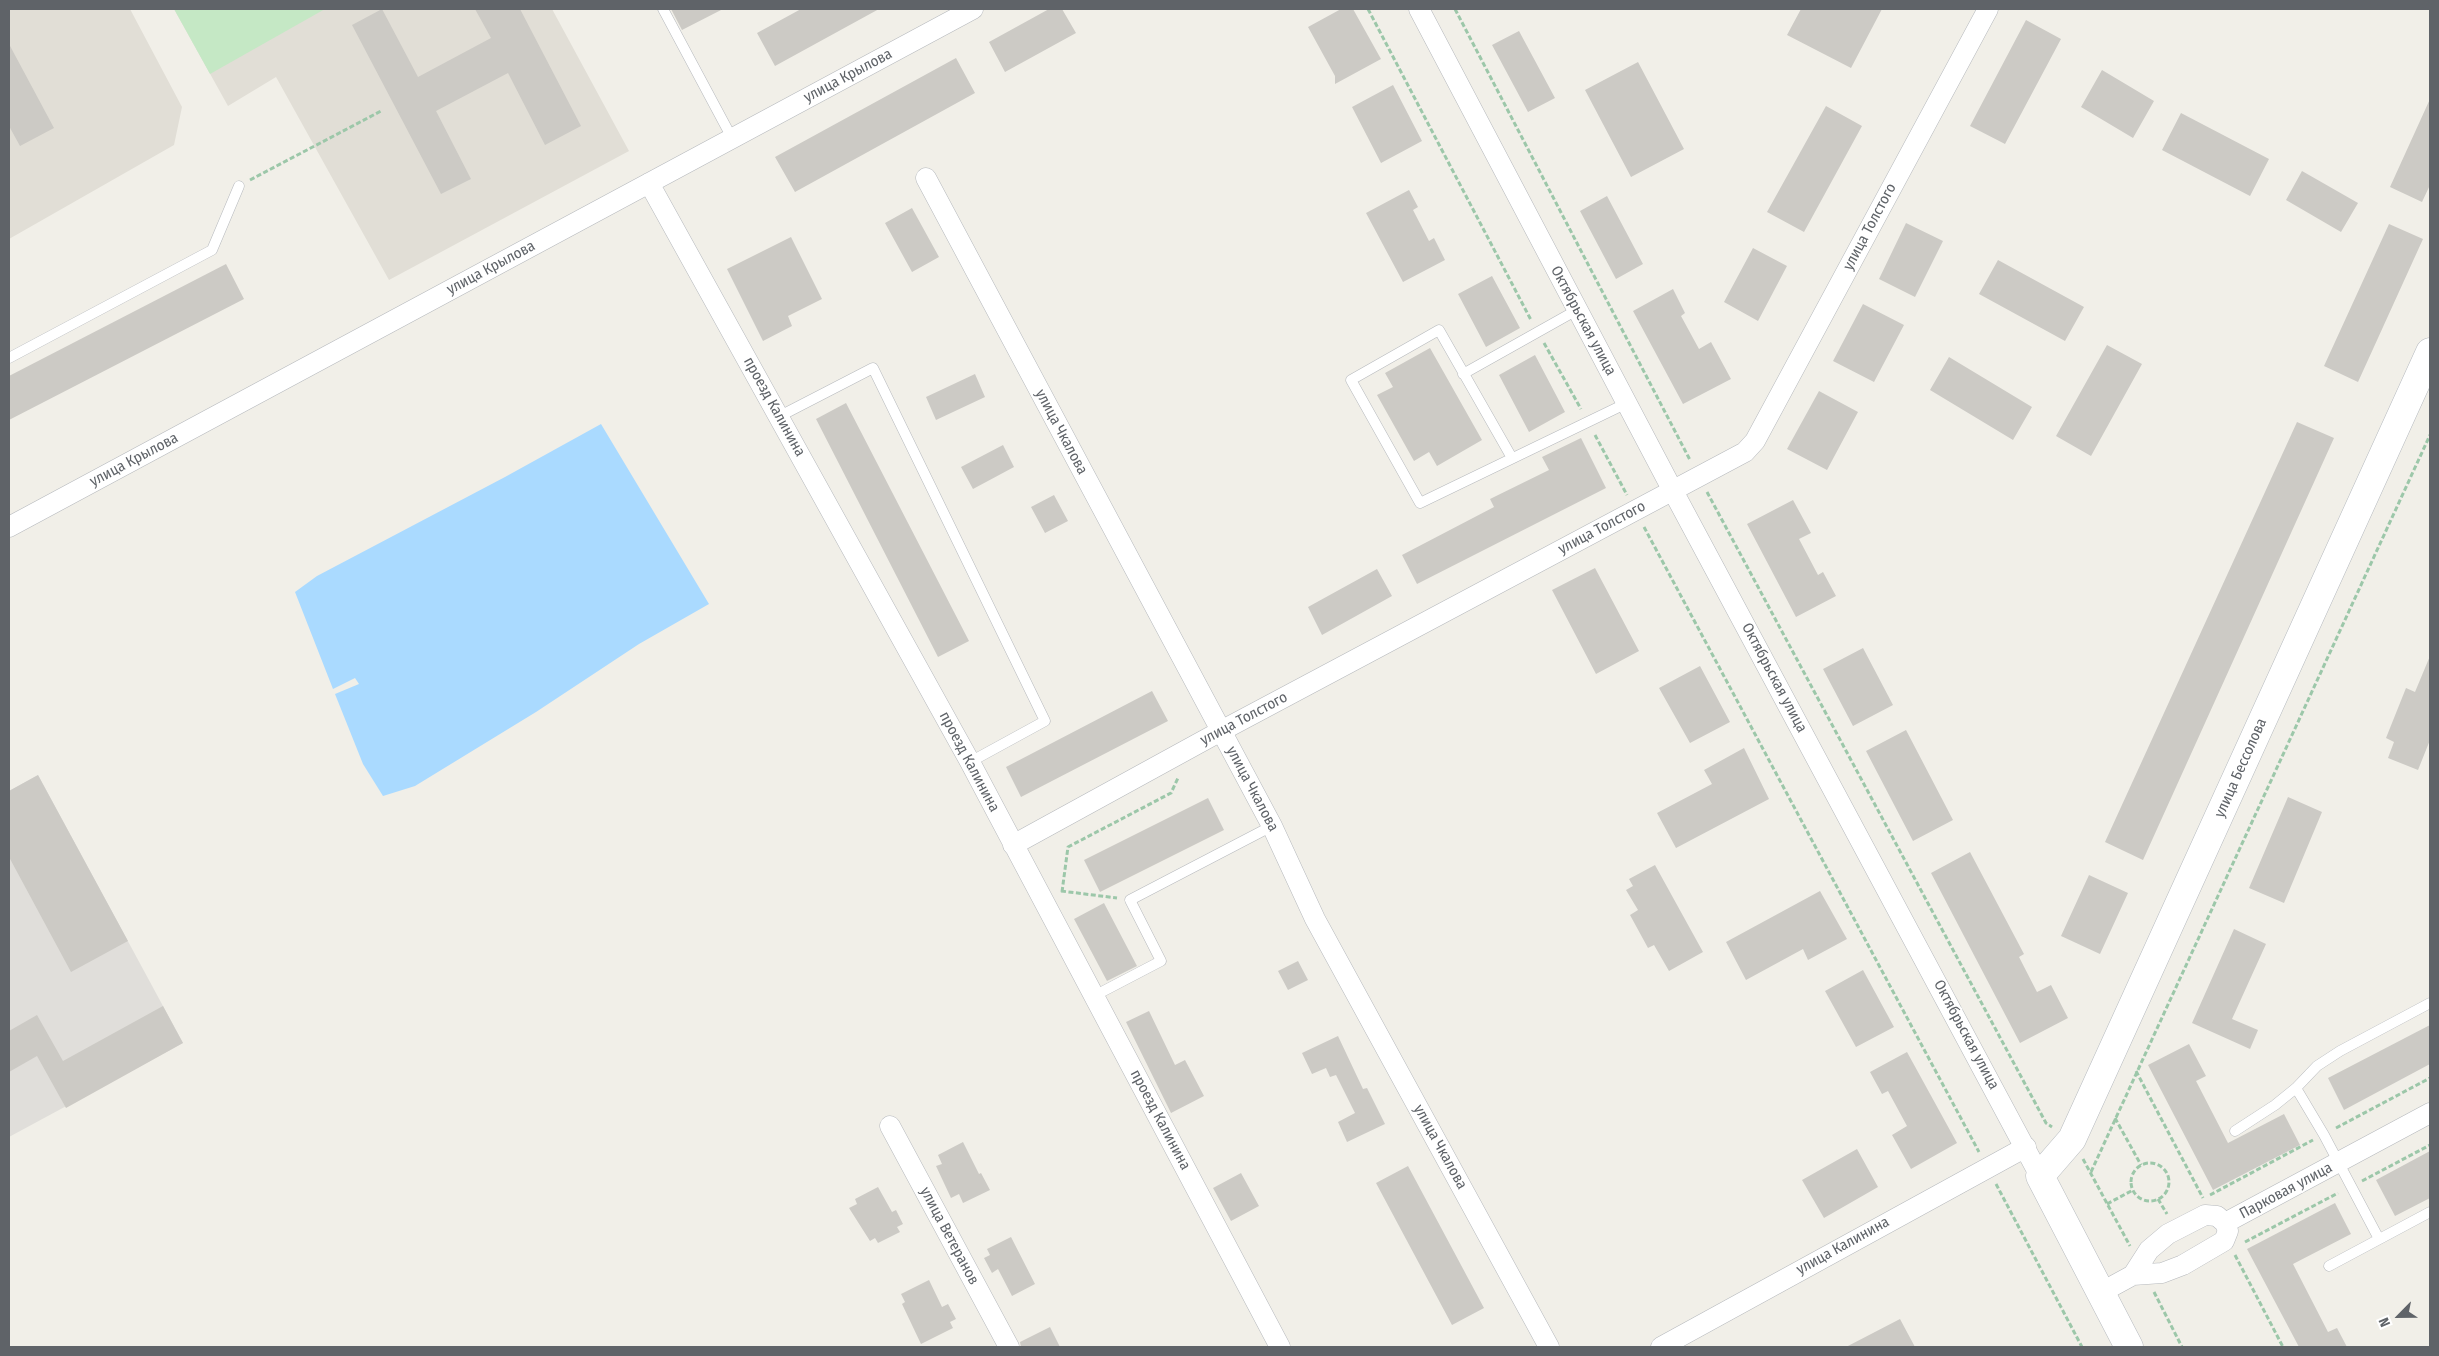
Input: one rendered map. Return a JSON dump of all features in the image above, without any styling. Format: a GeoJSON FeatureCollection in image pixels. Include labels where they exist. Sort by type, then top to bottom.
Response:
{"type":"FeatureCollection","features":[{"type":"Feature","properties":{"kind":"main road","name":"улица Бессолова"},"geometry":{"type":"LineString","coordinates":[[2040,1176],[2072,1139],[2430,352]]}},
{"type":"Feature","properties":{"kind":"main road","name":"Октябрьская улица"},"geometry":{"type":"LineString","coordinates":[[2040,1176],[2129,1347]]}},
{"type":"Feature","properties":{"kind":"street","name":"улица Крылова"},"geometry":{"type":"LineString","coordinates":[[10,522],[973,9]]}},
{"type":"Feature","properties":{"kind":"street","name":"Октябрьская улица"},"geometry":{"type":"LineString","coordinates":[[1419,9],[1673,491],[2040,1176]]}},
{"type":"Feature","properties":{"kind":"street","name":"улица Толстого"},"geometry":{"type":"LineString","coordinates":[[1014,845],[1191,747],[1737,457],[1755,441],[1988,9]]}},
{"type":"Feature","properties":{"kind":"street","name":"улица Чкалова"},"geometry":{"type":"LineString","coordinates":[[926,178],[1272,826],[1315,919],[1549,1347]]}},
{"type":"Feature","properties":{"kind":"street","name":"проезд Калинина"},"geometry":{"type":"LineString","coordinates":[[649,183],[780,416],[970,762],[1280,1347]]}},
{"type":"Feature","properties":{"kind":"street","name":"Парковая улица"},"geometry":{"type":"LineString","coordinates":[[2100,1293],[2136,1269],[2162,1273],[2183,1266],[2220,1245],[2227,1235],[2228,1229],[2225,1223],[2430,1113]]}},
{"type":"Feature","properties":{"kind":"street","name":"улица Ветеранов"},"geometry":{"type":"LineString","coordinates":[[890,1126],[1009,1347]]}},
{"type":"Feature","properties":{"kind":"street","name":"улица Калинина"},"geometry":{"type":"LineString","coordinates":[[1662,1347],[2026,1147]]}},
{"type":"Feature","properties":{"kind":"street"},"geometry":{"type":"LineString","coordinates":[[2136,1269],[2149,1250],[2168,1234],[2205,1214],[2216,1216],[2225,1223]]}},
{"type":"Feature","properties":{"kind":"lane"},"geometry":{"type":"LineString","coordinates":[[663,9],[732,138]]}},
{"type":"Feature","properties":{"kind":"lane"},"geometry":{"type":"LineString","coordinates":[[9,358],[212,250],[239,186]]}},
{"type":"Feature","properties":{"kind":"lane"},"geometry":{"type":"LineString","coordinates":[[1463,374],[1577,310]]}},
{"type":"Feature","properties":{"kind":"lane"},"geometry":{"type":"LineString","coordinates":[[1512,458],[1439,330],[1351,380],[1420,502],[1512,458],[1627,402]]}},
{"type":"Feature","properties":{"kind":"lane"},"geometry":{"type":"LineString","coordinates":[[780,416],[873,368],[1045,720],[970,762]]}},
{"type":"Feature","properties":{"kind":"lane"},"geometry":{"type":"LineString","coordinates":[[1094,996],[1161,961],[1130,900],[1272,826]]}},
{"type":"Feature","properties":{"kind":"lane"},"geometry":{"type":"LineString","coordinates":[[2235,1131],[2296,1088],[2317,1066],[2340,1051],[2430,1003]]}},
{"type":"Feature","properties":{"kind":"lane"},"geometry":{"type":"LineString","coordinates":[[2296,1088],[2324,1135],[2379,1239]]}},
{"type":"Feature","properties":{"kind":"lane"},"geometry":{"type":"LineString","coordinates":[[2328,1266],[2430,1212]]}},
{"type":"Feature","properties":{"kind":"path"},"geometry":{"type":"LineString","coordinates":[[1368,9],[1538,332],[1636,510],[2082,1347]]}},
{"type":"Feature","properties":{"kind":"path"},"geometry":{"type":"LineString","coordinates":[[1454,9],[1699,477],[2046,1123],[2072,1139],[2127,1241],[2136,1269]]}},
{"type":"Feature","properties":{"kind":"path"},"geometry":{"type":"LineString","coordinates":[[239,186],[381,111]]}},
{"type":"Feature","properties":{"kind":"path"},"geometry":{"type":"LineString","coordinates":[[2090,1172],[2430,435]]}},
{"type":"Feature","properties":{"kind":"path"},"geometry":{"type":"LineString","coordinates":[[1066,900],[1061,891],[1068,847],[1171,793],[1191,747]]}},
{"type":"Feature","properties":{"kind":"path"},"geometry":{"type":"LineString","coordinates":[[1061,891],[1130,900]]}},
{"type":"Feature","properties":{"kind":"path"},"geometry":{"type":"LineString","coordinates":[[2136,1071],[2203,1199]]}},
{"type":"Feature","properties":{"kind":"path"},"geometry":{"type":"LineString","coordinates":[[2196,1202],[2430,1078]]}},
{"type":"Feature","properties":{"kind":"path"},"geometry":{"type":"LineString","coordinates":[[2115,1118],[2141,1164]]}},
{"type":"Feature","properties":{"kind":"path"},"geometry":{"type":"LineString","coordinates":[[2240,1244],[2430,1145]]}},
{"type":"Feature","properties":{"kind":"path"},"geometry":{"type":"LineString","coordinates":[[2156,1163],[2167,1173],[2168,1188],[2158,1199],[2144,1200],[2132,1190],[2132,1176],[2141,1164],[2156,1163]]}},
{"type":"Feature","properties":{"kind":"path"},"geometry":{"type":"LineString","coordinates":[[2107,1204],[2132,1190]]}},
{"type":"Feature","properties":{"kind":"path"},"geometry":{"type":"LineString","coordinates":[[2158,1199],[2169,1218]]}},
{"type":"Feature","properties":{"kind":"path"},"geometry":{"type":"LineString","coordinates":[[2127,1241],[2136,1236]]}},
{"type":"Feature","properties":{"kind":"path"},"geometry":{"type":"LineString","coordinates":[[2232,1249],[2283,1347]]}},
{"type":"Feature","properties":{"kind":"path"},"geometry":{"type":"LineString","coordinates":[[2162,1286],[2153,1291],[2182,1347]]}},
{"type":"Feature","properties":{"kind":"shaded area"},"geometry":{"type":"Polygon","coordinates":[[[9,9],[130,9],[182,107],[174,145],[9,239],[9,9]]]}},
{"type":"Feature","properties":{"kind":"shaded area"},"geometry":{"type":"Polygon","coordinates":[[[174,9],[552,9],[629,151],[389,280],[276,77],[228,106],[174,9]]]}},
{"type":"Feature","properties":{"kind":"shaded area"},"geometry":{"type":"Polygon","coordinates":[[[38,775],[183,1043],[9,1137],[9,791],[38,775]]]}},
{"type":"Feature","properties":{"kind":"green space"},"geometry":{"type":"Polygon","coordinates":[[[174,9],[325,9],[210,74],[174,9]]]}},
{"type":"Feature","properties":{"kind":"water"},"geometry":{"type":"Polygon","coordinates":[[[601,424],[709,604],[639,644],[536,712],[415,786],[383,796],[363,764],[335,694],[359,684],[355,678],[333,689],[295,592],[317,576],[601,424]]]}},
{"type":"Feature","properties":{"kind":"building"},"geometry":{"type":"Polygon","coordinates":[[[382,9],[418,77],[491,38],[475,9],[520,9],[581,126],[545,145],[508,73],[436,111],[471,179],[441,194],[352,25],[382,9]]]}},
{"type":"Feature","properties":{"kind":"building"},"geometry":{"type":"Polygon","coordinates":[[[671,9],[723,9],[682,30],[671,9]]]}},
{"type":"Feature","properties":{"kind":"building"},"geometry":{"type":"Polygon","coordinates":[[[801,9],[879,9],[775,66],[757,33],[801,9]]]}},
{"type":"Feature","properties":{"kind":"building"},"geometry":{"type":"Polygon","coordinates":[[[1049,9],[1062,9],[1076,33],[1005,72],[989,42],[1049,9]]]}},
{"type":"Feature","properties":{"kind":"building"},"geometry":{"type":"Polygon","coordinates":[[[1341,9],[1353,9],[1381,59],[1335,84],[1335,76],[1308,27],[1341,9]]]}},
{"type":"Feature","properties":{"kind":"building"},"geometry":{"type":"Polygon","coordinates":[[[1801,9],[1882,9],[1851,68],[1787,35],[1801,9]]]}},
{"type":"Feature","properties":{"kind":"building"},"geometry":{"type":"Polygon","coordinates":[[[2026,20],[2061,39],[2005,144],[1970,126],[2026,20]]]}},
{"type":"Feature","properties":{"kind":"building"},"geometry":{"type":"Polygon","coordinates":[[[1519,31],[1555,98],[1528,112],[1492,45],[1519,31]]]}},
{"type":"Feature","properties":{"kind":"building"},"geometry":{"type":"Polygon","coordinates":[[[9,44],[54,128],[20,146],[9,126],[9,44]]]}},
{"type":"Feature","properties":{"kind":"building"},"geometry":{"type":"Polygon","coordinates":[[[956,58],[975,93],[795,192],[775,157],[956,58]]]}},
{"type":"Feature","properties":{"kind":"building"},"geometry":{"type":"Polygon","coordinates":[[[1638,62],[1684,149],[1631,177],[1585,90],[1638,62]]]}},
{"type":"Feature","properties":{"kind":"building"},"geometry":{"type":"Polygon","coordinates":[[[2102,70],[2154,101],[2133,138],[2081,107],[2102,70]]]}},
{"type":"Feature","properties":{"kind":"building"},"geometry":{"type":"Polygon","coordinates":[[[1393,85],[1422,141],[1381,163],[1352,107],[1393,85]]]}},
{"type":"Feature","properties":{"kind":"building"},"geometry":{"type":"Polygon","coordinates":[[[2430,99],[2430,185],[2422,202],[2390,187],[2430,99]]]}},
{"type":"Feature","properties":{"kind":"building"},"geometry":{"type":"Polygon","coordinates":[[[1826,106],[1862,126],[1804,232],[1767,212],[1826,106]]]}},
{"type":"Feature","properties":{"kind":"building"},"geometry":{"type":"Polygon","coordinates":[[[2181,113],[2269,159],[2250,196],[2162,150],[2181,113]]]}},
{"type":"Feature","properties":{"kind":"building"},"geometry":{"type":"Polygon","coordinates":[[[2302,171],[2358,203],[2341,232],[2286,200],[2302,171]]]}},
{"type":"Feature","properties":{"kind":"building"},"geometry":{"type":"Polygon","coordinates":[[[1409,190],[1418,207],[1413,210],[1429,241],[1434,238],[1445,260],[1403,282],[1366,213],[1409,190]]]}},
{"type":"Feature","properties":{"kind":"building"},"geometry":{"type":"Polygon","coordinates":[[[1607,196],[1643,264],[1616,279],[1580,211],[1607,196]]]}},
{"type":"Feature","properties":{"kind":"building"},"geometry":{"type":"Polygon","coordinates":[[[912,208],[939,257],[912,272],[885,223],[912,208]]]}},
{"type":"Feature","properties":{"kind":"building"},"geometry":{"type":"Polygon","coordinates":[[[1906,223],[1943,241],[1915,297],[1879,279],[1906,223]]]}},
{"type":"Feature","properties":{"kind":"building"},"geometry":{"type":"Polygon","coordinates":[[[2389,224],[2423,239],[2358,382],[2324,366],[2389,224]]]}},
{"type":"Feature","properties":{"kind":"building"},"geometry":{"type":"Polygon","coordinates":[[[791,237],[822,299],[788,316],[792,326],[763,341],[727,269],[791,237]]]}},
{"type":"Feature","properties":{"kind":"building"},"geometry":{"type":"Polygon","coordinates":[[[1753,248],[1787,266],[1758,321],[1724,302],[1753,248]]]}},
{"type":"Feature","properties":{"kind":"building"},"geometry":{"type":"Polygon","coordinates":[[[1998,260],[2084,307],[2065,341],[1979,294],[1998,260]]]}},
{"type":"Feature","properties":{"kind":"building"},"geometry":{"type":"Polygon","coordinates":[[[226,264],[244,299],[9,420],[9,376],[226,264]]]}},
{"type":"Feature","properties":{"kind":"building"},"geometry":{"type":"Polygon","coordinates":[[[1492,276],[1520,328],[1486,347],[1458,294],[1492,276]]]}},
{"type":"Feature","properties":{"kind":"building"},"geometry":{"type":"Polygon","coordinates":[[[1673,289],[1685,313],[1681,316],[1699,349],[1711,342],[1731,379],[1683,404],[1633,311],[1673,289]]]}},
{"type":"Feature","properties":{"kind":"building"},"geometry":{"type":"Polygon","coordinates":[[[1863,304],[1904,325],[1874,382],[1833,361],[1863,304]]]}},
{"type":"Feature","properties":{"kind":"building"},"geometry":{"type":"Polygon","coordinates":[[[2107,345],[2142,364],[2091,456],[2056,436],[2107,345]]]}},
{"type":"Feature","properties":{"kind":"building"},"geometry":{"type":"Polygon","coordinates":[[[1430,348],[1482,440],[1437,466],[1429,452],[1414,461],[1377,395],[1393,387],[1385,373],[1430,348]]]}},
{"type":"Feature","properties":{"kind":"building"},"geometry":{"type":"Polygon","coordinates":[[[1535,355],[1565,412],[1529,432],[1499,375],[1535,355]]]}},
{"type":"Feature","properties":{"kind":"building"},"geometry":{"type":"Polygon","coordinates":[[[1949,357],[2032,407],[2013,440],[1930,390],[1949,357]]]}},
{"type":"Feature","properties":{"kind":"building"},"geometry":{"type":"Polygon","coordinates":[[[975,374],[985,397],[936,420],[926,397],[975,374]]]}},
{"type":"Feature","properties":{"kind":"building"},"geometry":{"type":"Polygon","coordinates":[[[1819,391],[1858,412],[1827,470],[1787,449],[1819,391]]]}},
{"type":"Feature","properties":{"kind":"building"},"geometry":{"type":"Polygon","coordinates":[[[846,403],[969,641],[938,657],[816,419],[846,403]]]}},
{"type":"Feature","properties":{"kind":"building"},"geometry":{"type":"Polygon","coordinates":[[[2297,422],[2334,438],[2143,860],[2105,842],[2297,422]]]}},
{"type":"Feature","properties":{"kind":"building"},"geometry":{"type":"Polygon","coordinates":[[[1581,438],[1606,488],[1417,584],[1402,555],[1494,507],[1490,499],[1549,470],[1542,457],[1581,438]]]}},
{"type":"Feature","properties":{"kind":"building"},"geometry":{"type":"Polygon","coordinates":[[[1003,445],[1014,467],[973,489],[961,467],[1003,445]]]}},
{"type":"Feature","properties":{"kind":"building"},"geometry":{"type":"Polygon","coordinates":[[[1054,495],[1068,521],[1045,533],[1031,507],[1054,495]]]}},
{"type":"Feature","properties":{"kind":"building"},"geometry":{"type":"Polygon","coordinates":[[[1793,500],[1811,533],[1799,539],[1818,575],[1823,572],[1836,596],[1796,617],[1747,524],[1793,500]]]}},
{"type":"Feature","properties":{"kind":"building"},"geometry":{"type":"Polygon","coordinates":[[[1595,568],[1639,651],[1596,674],[1552,590],[1595,568]]]}},
{"type":"Feature","properties":{"kind":"building"},"geometry":{"type":"Polygon","coordinates":[[[1377,569],[1392,596],[1322,635],[1308,607],[1377,569]]]}},
{"type":"Feature","properties":{"kind":"building"},"geometry":{"type":"Polygon","coordinates":[[[1863,648],[1893,705],[1853,726],[1823,669],[1863,648]]]}},
{"type":"Feature","properties":{"kind":"building"},"geometry":{"type":"Polygon","coordinates":[[[2430,656],[2430,740],[2418,770],[2388,758],[2394,742],[2386,738],[2406,688],[2415,692],[2430,656]]]}},
{"type":"Feature","properties":{"kind":"building"},"geometry":{"type":"Polygon","coordinates":[[[1700,666],[1730,722],[1690,743],[1659,688],[1700,666]]]}},
{"type":"Feature","properties":{"kind":"building"},"geometry":{"type":"Polygon","coordinates":[[[1152,691],[1168,721],[1021,797],[1006,767],[1152,691]]]}},
{"type":"Feature","properties":{"kind":"building"},"geometry":{"type":"Polygon","coordinates":[[[1906,730],[1953,820],[1913,841],[1866,751],[1906,730]]]}},
{"type":"Feature","properties":{"kind":"building"},"geometry":{"type":"Polygon","coordinates":[[[1744,748],[1769,799],[1676,848],[1657,813],[1712,784],[1704,770],[1744,748]]]}},
{"type":"Feature","properties":{"kind":"building"},"geometry":{"type":"Polygon","coordinates":[[[38,775],[128,941],[71,972],[9,857],[9,791],[38,775]]]}},
{"type":"Feature","properties":{"kind":"building"},"geometry":{"type":"Polygon","coordinates":[[[2288,797],[2322,812],[2284,903],[2249,888],[2288,797]]]}},
{"type":"Feature","properties":{"kind":"building"},"geometry":{"type":"Polygon","coordinates":[[[1208,798],[1224,830],[1100,892],[1084,860],[1208,798]]]}},
{"type":"Feature","properties":{"kind":"building"},"geometry":{"type":"Polygon","coordinates":[[[1970,852],[2024,954],[2019,957],[2037,992],[2051,985],[2068,1018],[2020,1043],[1931,873],[1970,852]]]}},
{"type":"Feature","properties":{"kind":"building"},"geometry":{"type":"Polygon","coordinates":[[[1655,865],[1703,952],[1669,971],[1654,945],[1648,948],[1630,915],[1638,910],[1626,890],[1633,886],[1629,879],[1655,865]]]}},
{"type":"Feature","properties":{"kind":"building"},"geometry":{"type":"Polygon","coordinates":[[[2089,875],[2128,893],[2100,954],[2061,936],[2089,875]]]}},
{"type":"Feature","properties":{"kind":"building"},"geometry":{"type":"Polygon","coordinates":[[[1820,891],[1847,939],[1808,960],[1803,949],[1746,980],[1726,942],[1820,891]]]}},
{"type":"Feature","properties":{"kind":"building"},"geometry":{"type":"Polygon","coordinates":[[[1104,903],[1137,966],[1107,981],[1074,919],[1104,903]]]}},
{"type":"Feature","properties":{"kind":"building"},"geometry":{"type":"Polygon","coordinates":[[[2234,929],[2266,944],[2232,1019],[2258,1030],[2250,1049],[2192,1023],[2234,929]]]}},
{"type":"Feature","properties":{"kind":"building"},"geometry":{"type":"Polygon","coordinates":[[[1298,961],[1308,980],[1288,990],[1278,971],[1298,961]]]}},
{"type":"Feature","properties":{"kind":"building"},"geometry":{"type":"Polygon","coordinates":[[[1863,970],[1894,1027],[1856,1047],[1825,991],[1863,970]]]}},
{"type":"Feature","properties":{"kind":"building"},"geometry":{"type":"Polygon","coordinates":[[[163,1006],[183,1043],[66,1108],[37,1056],[9,1072],[9,1031],[37,1015],[63,1061],[163,1006]]]}},
{"type":"Feature","properties":{"kind":"building"},"geometry":{"type":"Polygon","coordinates":[[[1149,1011],[1175,1065],[1185,1060],[1204,1096],[1171,1113],[1126,1022],[1149,1011]]]}},
{"type":"Feature","properties":{"kind":"building"},"geometry":{"type":"Polygon","coordinates":[[[2430,1025],[2430,1064],[2344,1110],[2328,1078],[2430,1025]]]}},
{"type":"Feature","properties":{"kind":"building"},"geometry":{"type":"Polygon","coordinates":[[[1338,1036],[1363,1089],[1367,1088],[1385,1124],[1347,1142],[1338,1122],[1355,1113],[1336,1075],[1330,1077],[1326,1068],[1312,1074],[1302,1053],[1338,1036]]]}},
{"type":"Feature","properties":{"kind":"building"},"geometry":{"type":"Polygon","coordinates":[[[2189,1044],[2206,1076],[2196,1081],[2228,1143],[2284,1114],[2300,1145],[2213,1190],[2148,1065],[2189,1044]]]}},
{"type":"Feature","properties":{"kind":"building"},"geometry":{"type":"Polygon","coordinates":[[[1907,1052],[1957,1143],[1911,1169],[1892,1135],[1907,1126],[1888,1091],[1882,1094],[1870,1072],[1907,1052]]]}},
{"type":"Feature","properties":{"kind":"building"},"geometry":{"type":"Polygon","coordinates":[[[963,1142],[979,1174],[981,1173],[990,1190],[963,1203],[959,1194],[951,1198],[936,1166],[942,1164],[938,1155],[963,1142]]]}},
{"type":"Feature","properties":{"kind":"building"},"geometry":{"type":"Polygon","coordinates":[[[1857,1149],[1878,1187],[1824,1218],[1802,1180],[1857,1149]]]}},
{"type":"Feature","properties":{"kind":"building"},"geometry":{"type":"Polygon","coordinates":[[[2430,1151],[2430,1198],[2395,1216],[2376,1180],[2430,1151]]]}},
{"type":"Feature","properties":{"kind":"building"},"geometry":{"type":"Polygon","coordinates":[[[1408,1166],[1484,1308],[1452,1325],[1376,1183],[1408,1166]]]}},
{"type":"Feature","properties":{"kind":"building"},"geometry":{"type":"Polygon","coordinates":[[[1241,1173],[1259,1206],[1231,1221],[1213,1188],[1241,1173]]]}},
{"type":"Feature","properties":{"kind":"building"},"geometry":{"type":"Polygon","coordinates":[[[878,1187],[892,1212],[896,1210],[903,1224],[897,1227],[900,1232],[878,1243],[875,1238],[870,1241],[849,1208],[857,1204],[855,1199],[878,1187]]]}},
{"type":"Feature","properties":{"kind":"building"},"geometry":{"type":"Polygon","coordinates":[[[2335,1203],[2351,1234],[2293,1264],[2328,1332],[2337,1328],[2347,1347],[2299,1347],[2247,1249],[2335,1203]]]}},
{"type":"Feature","properties":{"kind":"building"},"geometry":{"type":"Polygon","coordinates":[[[1011,1237],[1035,1284],[1012,1296],[998,1269],[992,1273],[984,1258],[990,1255],[987,1249],[1011,1237]]]}},
{"type":"Feature","properties":{"kind":"building"},"geometry":{"type":"Polygon","coordinates":[[[929,1280],[942,1307],[948,1304],[956,1319],[950,1322],[953,1328],[921,1344],[902,1304],[905,1302],[901,1294],[929,1280]]]}},
{"type":"Feature","properties":{"kind":"building"},"geometry":{"type":"Polygon","coordinates":[[[1900,1319],[1915,1347],[1846,1347],[1900,1319]]]}},
{"type":"Feature","properties":{"kind":"building"},"geometry":{"type":"Polygon","coordinates":[[[1050,1327],[1060,1347],[1021,1347],[1020,1342],[1050,1327]]]}}]}
